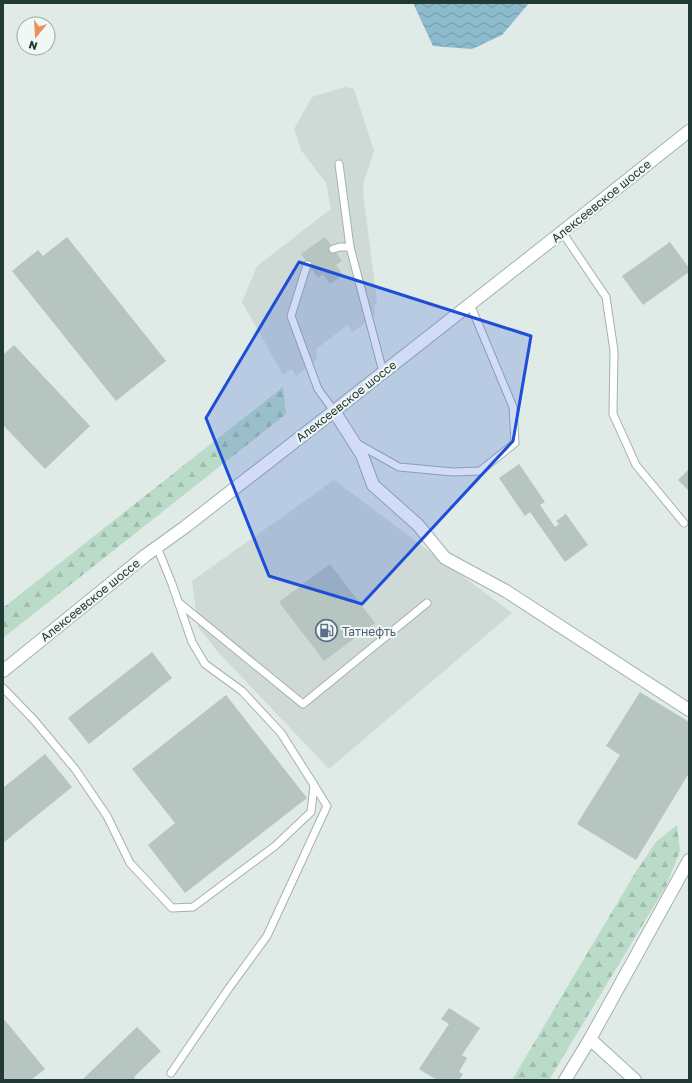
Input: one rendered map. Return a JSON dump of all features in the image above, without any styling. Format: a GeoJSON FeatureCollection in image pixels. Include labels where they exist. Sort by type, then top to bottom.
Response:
{"type":"FeatureCollection","features":[{"type":"Feature","properties":{"kind":"street","name":"Алексеевское шоссе"},"geometry":{"type":"LineString","coordinates":[[3,671],[146,555],[185,527],[334,411],[689,131]]}},
{"type":"Feature","properties":{"kind":"street"},"geometry":{"type":"LineString","coordinates":[[334,411],[362,455],[373,485],[418,525],[445,558],[506,591],[689,710]]}},
{"type":"Feature","properties":{"kind":"street"},"geometry":{"type":"LineString","coordinates":[[565,1080],[590,1039],[689,860]]}},
{"type":"Feature","properties":{"kind":"street"},"geometry":{"type":"LineString","coordinates":[[590,1039],[635,1080]]}},
{"type":"Feature","properties":{"kind":"lane"},"geometry":{"type":"LineString","coordinates":[[339,164],[350,247],[383,372]]}},
{"type":"Feature","properties":{"kind":"lane"},"geometry":{"type":"LineString","coordinates":[[562,232],[606,297],[614,351],[613,414],[636,465],[684,523]]}},
{"type":"Feature","properties":{"kind":"lane"},"geometry":{"type":"LineString","coordinates":[[333,249],[350,247]]}},
{"type":"Feature","properties":{"kind":"lane"},"geometry":{"type":"LineString","coordinates":[[308,265],[291,316],[318,390],[334,411]]}},
{"type":"Feature","properties":{"kind":"lane"},"geometry":{"type":"LineString","coordinates":[[354,442],[399,467],[452,472],[480,471],[515,443],[513,407],[470,304]]}},
{"type":"Feature","properties":{"kind":"lane"},"geometry":{"type":"LineString","coordinates":[[157,547],[192,642],[205,664],[242,690],[281,733],[327,806],[267,936],[170,1073]]}},
{"type":"Feature","properties":{"kind":"lane"},"geometry":{"type":"LineString","coordinates":[[178,602],[303,704],[427,603]]}},
{"type":"Feature","properties":{"kind":"lane"},"geometry":{"type":"LineString","coordinates":[[3,688],[34,720],[75,769],[107,816],[130,863],[172,908],[193,907],[275,846],[311,812],[314,785]]}},
{"type":"Feature","properties":{"kind":"highlighted area"},"geometry":{"type":"Polygon","coordinates":[[[299,262],[531,336],[513,441],[362,604],[269,576],[206,418],[299,262]]]}},
{"type":"Feature","properties":{"kind":"shaded area"},"geometry":{"type":"Polygon","coordinates":[[[345,87],[354,89],[374,151],[364,181],[363,192],[377,302],[374,306],[375,315],[352,333],[348,325],[316,349],[317,359],[296,376],[292,369],[283,375],[242,302],[257,266],[331,209],[326,183],[301,150],[294,129],[312,97],[345,87]]]}},
{"type":"Feature","properties":{"kind":"shaded area"},"geometry":{"type":"Polygon","coordinates":[[[334,480],[512,613],[329,769],[218,652],[198,627],[192,581],[334,480]]]}},
{"type":"Feature","properties":{"kind":"green space"},"geometry":{"type":"Polygon","coordinates":[[[283,387],[286,414],[3,638],[3,608],[283,387]]]}},
{"type":"Feature","properties":{"kind":"green space"},"geometry":{"type":"Polygon","coordinates":[[[677,825],[680,851],[666,886],[549,1080],[512,1080],[635,873],[656,842],[677,825]]]}},
{"type":"Feature","properties":{"kind":"water"},"geometry":{"type":"Polygon","coordinates":[[[414,3],[529,3],[502,35],[472,49],[433,46],[414,3]]]}},
{"type":"Feature","properties":{"kind":"building"},"geometry":{"type":"Polygon","coordinates":[[[67,237],[166,361],[116,401],[12,271],[38,250],[43,256],[67,237]]]}},
{"type":"Feature","properties":{"kind":"building"},"geometry":{"type":"Polygon","coordinates":[[[325,237],[342,261],[336,265],[343,275],[330,284],[323,274],[318,278],[301,254],[325,237]]]}},
{"type":"Feature","properties":{"kind":"building"},"geometry":{"type":"Polygon","coordinates":[[[670,242],[689,268],[689,272],[643,305],[622,276],[670,242]]]}},
{"type":"Feature","properties":{"kind":"building"},"geometry":{"type":"Polygon","coordinates":[[[14,345],[90,426],[45,469],[3,425],[3,355],[14,345]]]}},
{"type":"Feature","properties":{"kind":"building"},"geometry":{"type":"Polygon","coordinates":[[[519,464],[545,502],[540,505],[555,527],[559,524],[556,521],[566,514],[588,545],[565,562],[530,512],[525,516],[499,478],[519,464]]]}},
{"type":"Feature","properties":{"kind":"building"},"geometry":{"type":"Polygon","coordinates":[[[689,469],[689,491],[678,480],[689,469]]]}},
{"type":"Feature","properties":{"kind":"building"},"geometry":{"type":"Polygon","coordinates":[[[330,564],[375,623],[324,661],[279,602],[330,564]]]}},
{"type":"Feature","properties":{"kind":"building"},"geometry":{"type":"Polygon","coordinates":[[[152,652],[172,678],[89,744],[68,718],[152,652]]]}},
{"type":"Feature","properties":{"kind":"building"},"geometry":{"type":"Polygon","coordinates":[[[640,692],[689,722],[689,773],[636,860],[577,824],[620,755],[606,746],[640,692]]]}},
{"type":"Feature","properties":{"kind":"building"},"geometry":{"type":"Polygon","coordinates":[[[226,695],[307,798],[185,893],[148,845],[175,823],[132,769],[226,695]]]}},
{"type":"Feature","properties":{"kind":"building"},"geometry":{"type":"Polygon","coordinates":[[[45,754],[72,787],[3,843],[3,788],[45,754]]]}},
{"type":"Feature","properties":{"kind":"building"},"geometry":{"type":"Polygon","coordinates":[[[449,1008],[480,1028],[462,1055],[467,1058],[459,1072],[463,1074],[459,1080],[437,1080],[419,1069],[449,1024],[441,1019],[449,1008]]]}},
{"type":"Feature","properties":{"kind":"building"},"geometry":{"type":"Polygon","coordinates":[[[3,1018],[45,1069],[31,1080],[3,1080],[3,1018]]]}},
{"type":"Feature","properties":{"kind":"building"},"geometry":{"type":"Polygon","coordinates":[[[137,1027],[161,1051],[134,1077],[136,1080],[82,1080],[137,1027]]]}},
{"type":"Feature","properties":{"kind":"place","name":"Татнефть"},"geometry":{"type":"Point","coordinates":[326,631]}}]}
